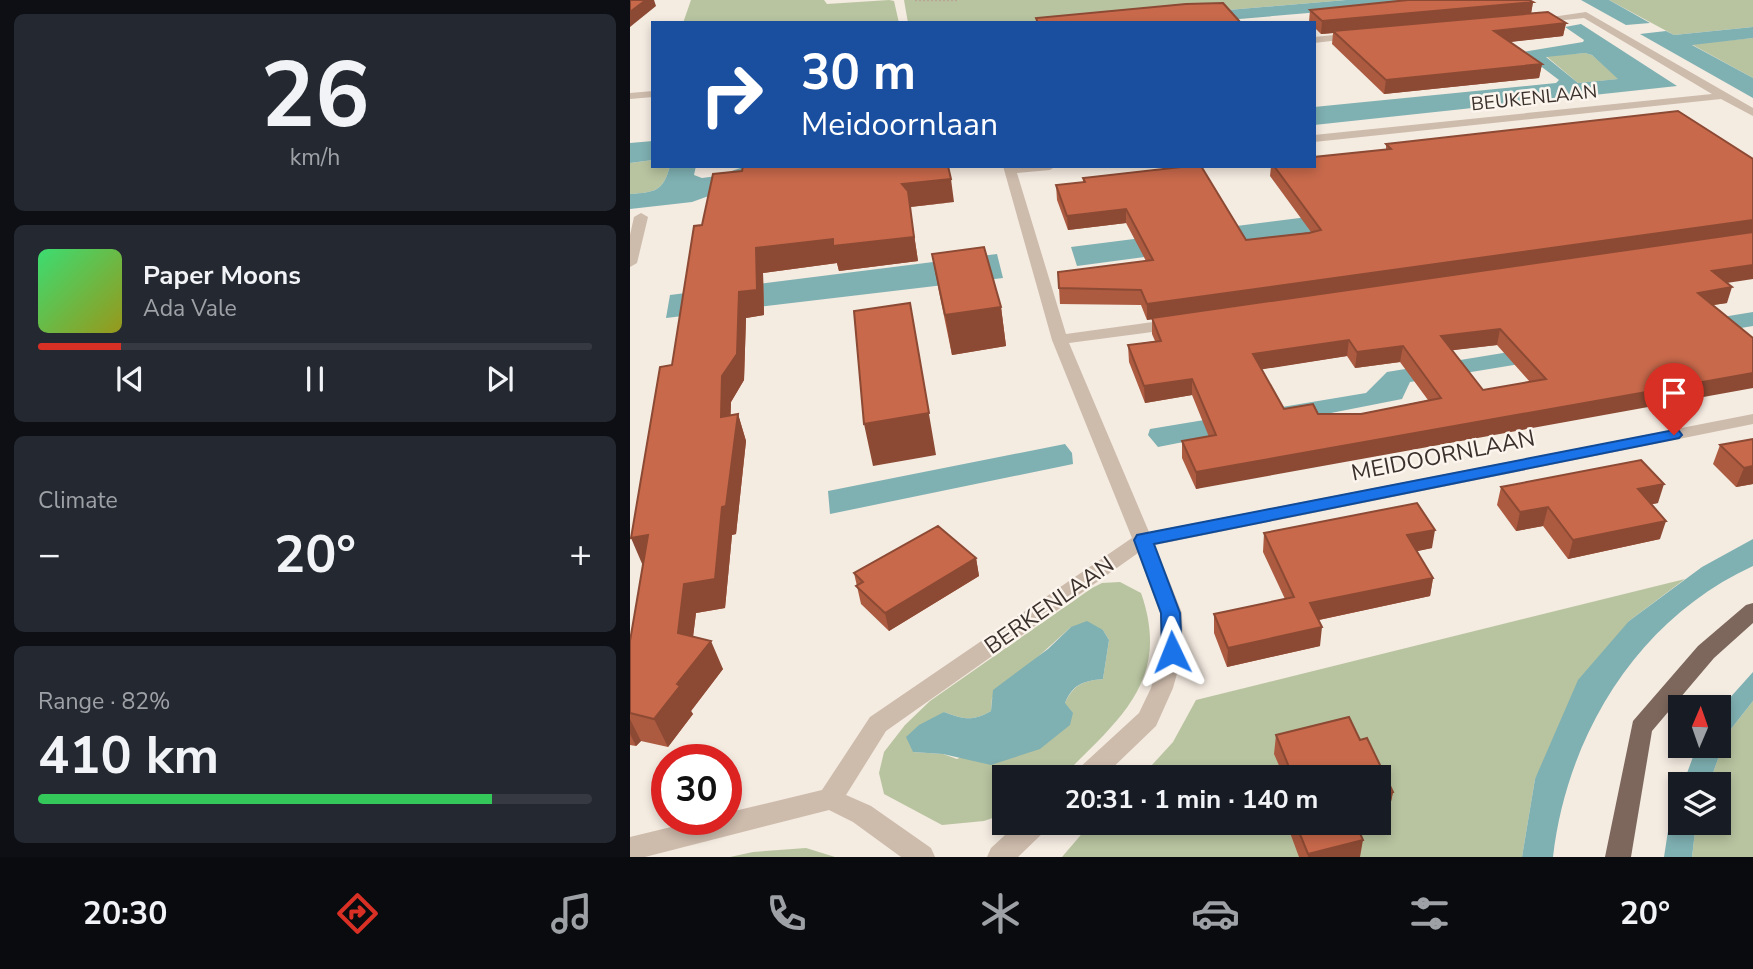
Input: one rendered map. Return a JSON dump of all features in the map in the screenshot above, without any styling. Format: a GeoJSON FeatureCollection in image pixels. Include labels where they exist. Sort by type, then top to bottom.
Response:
{"type":"FeatureCollection","features":[{"type":"Feature","properties":{"kind":"main road"},"geometry":{"type":"LineString","coordinates":[[1618,857],[1641,728],[1706,652],[1753,611]]}},
{"type":"Feature","properties":{"kind":"street"},"geometry":{"type":"LineString","coordinates":[[1518,21],[1586,15],[1753,113]]}},
{"type":"Feature","properties":{"kind":"street"},"geometry":{"type":"LineString","coordinates":[[1316,40],[1368,35]]}},
{"type":"Feature","properties":{"kind":"street"},"geometry":{"type":"LineString","coordinates":[[630,96],[651,94]]}},
{"type":"Feature","properties":{"kind":"street","name":"BEUKENLAAN"},"geometry":{"type":"LineString","coordinates":[[1316,139],[1723,96]]}},
{"type":"Feature","properties":{"kind":"street"},"geometry":{"type":"LineString","coordinates":[[1010,168],[1060,340],[1171,613],[1172,652],[1162,688],[1149,719],[1099,765]]}},
{"type":"Feature","properties":{"kind":"street"},"geometry":{"type":"LineString","coordinates":[[630,259],[641,217]]}},
{"type":"Feature","properties":{"kind":"street"},"geometry":{"type":"LineString","coordinates":[[1060,340],[1185,322]]}},
{"type":"Feature","properties":{"kind":"street","name":"MEIDOORNLAAN"},"geometry":{"type":"LineString","coordinates":[[1143,540],[1753,419]]}},
{"type":"Feature","properties":{"kind":"street","name":"BERKENLAAN"},"geometry":{"type":"LineString","coordinates":[[830,799],[878,724],[1143,540]]}},
{"type":"Feature","properties":{"kind":"street"},"geometry":{"type":"LineString","coordinates":[[630,849],[830,799],[862,814],[922,857]]}},
{"type":"Feature","properties":{"kind":"street"},"geometry":{"type":"LineString","coordinates":[[1000,857],[1023,835]]}},
{"type":"Feature","properties":{"kind":"path"},"geometry":{"type":"LineString","coordinates":[[915,0],[958,0]]}},
{"type":"Feature","properties":{"kind":"green space"},"geometry":{"type":"Polygon","coordinates":[[[691,0],[824,0],[827,4],[889,0],[894,1],[899,21],[684,21],[691,0]]]}},
{"type":"Feature","properties":{"kind":"green space"},"geometry":{"type":"Polygon","coordinates":[[[904,0],[1346,0],[1099,21],[908,21],[904,0]]]}},
{"type":"Feature","properties":{"kind":"green space"},"geometry":{"type":"Polygon","coordinates":[[[1609,0],[1753,0],[1753,27],[1674,35],[1609,0]]]}},
{"type":"Feature","properties":{"kind":"green space"},"geometry":{"type":"Polygon","coordinates":[[[1753,38],[1753,78],[1691,44],[1753,38]]]}},
{"type":"Feature","properties":{"kind":"green space"},"geometry":{"type":"Polygon","coordinates":[[[1585,53],[1592,55],[1619,79],[1578,83],[1546,56],[1585,53]]]}},
{"type":"Feature","properties":{"kind":"green space"},"geometry":{"type":"Polygon","coordinates":[[[651,160],[651,168],[669,168],[657,189],[630,194],[630,163],[651,160]]]}},
{"type":"Feature","properties":{"kind":"green space"},"geometry":{"type":"Polygon","coordinates":[[[1685,579],[1629,621],[1535,779],[1522,857],[1062,857],[1081,835],[1391,835],[1391,765],[1152,765],[1173,742],[1196,700],[1685,579]]]}},
{"type":"Feature","properties":{"kind":"green space"},"geometry":{"type":"Polygon","coordinates":[[[1120,582],[1141,593],[1149,624],[1150,651],[1144,675],[1134,697],[1120,717],[1074,765],[992,765],[992,818],[984,821],[942,825],[884,794],[879,773],[884,752],[905,725],[930,701],[1102,583],[1120,582]],[[1071,627],[992,698],[991,711],[979,717],[967,718],[944,712],[913,752],[943,754],[957,759],[1065,703],[1080,685],[1103,679],[1109,640],[1103,630],[1071,627]]]}},
{"type":"Feature","properties":{"kind":"green space"},"geometry":{"type":"Polygon","coordinates":[[[1753,701],[1753,857],[1692,857],[1695,835],[1731,835],[1731,772],[1713,772],[1718,758],[1731,758],[1731,729],[1753,701]]]}},
{"type":"Feature","properties":{"kind":"green space"},"geometry":{"type":"Polygon","coordinates":[[[806,848],[835,857],[730,857],[753,852],[806,848]]]}},
{"type":"Feature","properties":{"kind":"water"},"geometry":{"type":"Polygon","coordinates":[[[1346,0],[1461,0],[1215,21],[1099,21],[1346,0]]]}},
{"type":"Feature","properties":{"kind":"water"},"geometry":{"type":"Polygon","coordinates":[[[1581,0],[1609,0],[1650,23],[1626,25],[1581,0]]]}},
{"type":"Feature","properties":{"kind":"water"},"geometry":{"type":"Polygon","coordinates":[[[1581,24],[1677,86],[1316,125],[1316,107],[1556,83],[1559,80],[1522,52],[1584,40],[1565,27],[1581,24]],[[1585,53],[1546,57],[1578,83],[1618,79],[1592,55],[1585,53]]]}},
{"type":"Feature","properties":{"kind":"water"},"geometry":{"type":"Polygon","coordinates":[[[1753,27],[1753,38],[1692,45],[1753,78],[1753,98],[1640,34],[1666,31],[1674,35],[1753,27]]]}},
{"type":"Feature","properties":{"kind":"water"},"geometry":{"type":"Polygon","coordinates":[[[651,141],[651,160],[630,163],[630,143],[651,141]]]}},
{"type":"Feature","properties":{"kind":"water"},"geometry":{"type":"Polygon","coordinates":[[[669,168],[696,168],[694,175],[702,178],[748,168],[756,179],[692,202],[630,209],[630,194],[652,191],[664,181],[669,168]]]}},
{"type":"Feature","properties":{"kind":"water"},"geometry":{"type":"Polygon","coordinates":[[[1418,203],[1332,232],[1077,266],[1071,247],[1418,203]]]}},
{"type":"Feature","properties":{"kind":"water"},"geometry":{"type":"Polygon","coordinates":[[[997,254],[1003,278],[666,318],[670,295],[997,254]]]}},
{"type":"Feature","properties":{"kind":"water"},"geometry":{"type":"Polygon","coordinates":[[[1753,312],[1753,326],[1410,382],[1402,399],[1158,447],[1148,435],[1150,429],[1366,393],[1387,372],[1753,312]]]}},
{"type":"Feature","properties":{"kind":"water"},"geometry":{"type":"Polygon","coordinates":[[[1065,444],[1072,453],[1073,464],[830,514],[828,491],[1065,444]]]}},
{"type":"Feature","properties":{"kind":"water"},"geometry":{"type":"Polygon","coordinates":[[[1753,539],[1753,566],[1712,588],[1676,616],[1643,648],[1616,685],[1592,725],[1574,767],[1561,811],[1553,857],[1522,857],[1535,779],[1578,680],[1629,621],[1702,567],[1753,539]]]}},
{"type":"Feature","properties":{"kind":"water"},"geometry":{"type":"Polygon","coordinates":[[[1087,621],[1103,630],[1109,640],[1103,679],[1084,682],[1075,688],[1065,703],[1073,713],[1070,725],[1040,749],[991,765],[943,754],[913,752],[906,737],[919,725],[944,712],[967,718],[979,717],[991,711],[993,690],[1048,649],[1071,627],[1087,621]]]}},
{"type":"Feature","properties":{"kind":"water"},"geometry":{"type":"Polygon","coordinates":[[[1753,672],[1753,701],[1731,729],[1731,697],[1753,672]]]}},
{"type":"Feature","properties":{"kind":"water"},"geometry":{"type":"Polygon","coordinates":[[[1693,758],[1718,758],[1713,772],[1687,772],[1693,758]]]}},
{"type":"Feature","properties":{"kind":"water"},"geometry":{"type":"Polygon","coordinates":[[[1668,831],[1668,835],[1695,835],[1692,857],[1664,857],[1668,831]]]}},
{"type":"Feature","properties":{"kind":"building"},"geometry":{"type":"Polygon","coordinates":[[[630,0],[646,0],[630,12],[630,0]]]}},
{"type":"Feature","properties":{"kind":"building"},"geometry":{"type":"Polygon","coordinates":[[[1408,0],[1533,2],[1322,21],[1310,10],[1408,0]]]}},
{"type":"Feature","properties":{"kind":"building"},"geometry":{"type":"Polygon","coordinates":[[[1223,3],[1239,21],[1037,21],[1036,18],[1223,3]]]}},
{"type":"Feature","properties":{"kind":"building"},"geometry":{"type":"Polygon","coordinates":[[[1548,12],[1566,23],[1494,31],[1542,64],[1386,80],[1333,31],[1548,12]]]}},
{"type":"Feature","properties":{"kind":"building"},"geometry":{"type":"Polygon","coordinates":[[[1678,111],[1753,159],[1753,220],[1147,304],[1141,290],[1059,288],[1058,272],[1153,260],[1126,209],[1067,216],[1056,185],[1085,182],[1083,178],[1172,168],[1202,168],[1246,240],[1309,233],[1321,230],[1275,168],[1316,168],[1316,157],[1391,149],[1386,144],[1678,111]]]}},
{"type":"Feature","properties":{"kind":"building"},"geometry":{"type":"Polygon","coordinates":[[[743,168],[948,168],[951,179],[902,184],[908,191],[914,237],[833,246],[833,239],[756,248],[757,290],[739,292],[737,354],[722,376],[721,417],[738,414],[726,506],[722,507],[715,579],[684,584],[678,633],[711,641],[654,719],[630,713],[630,641],[648,535],[631,538],[660,367],[672,365],[694,226],[702,225],[713,174],[742,171],[743,168]]]}},
{"type":"Feature","properties":{"kind":"building"},"geometry":{"type":"Polygon","coordinates":[[[1753,232],[1753,265],[1712,271],[1732,287],[1698,293],[1753,338],[1753,373],[1196,472],[1182,441],[1216,435],[1192,379],[1144,386],[1128,345],[1161,341],[1152,318],[1753,232]],[[1500,329],[1441,336],[1483,390],[1546,379],[1500,329]],[[1349,340],[1253,354],[1284,409],[1313,404],[1318,414],[1361,414],[1441,398],[1403,346],[1357,352],[1349,340]]]}},
{"type":"Feature","properties":{"kind":"building"},"geometry":{"type":"Polygon","coordinates":[[[984,247],[1001,307],[945,315],[932,254],[984,247]]]}},
{"type":"Feature","properties":{"kind":"building"},"geometry":{"type":"Polygon","coordinates":[[[910,303],[929,413],[864,424],[854,311],[910,303]]]}},
{"type":"Feature","properties":{"kind":"building"},"geometry":{"type":"Polygon","coordinates":[[[1753,439],[1753,466],[1744,468],[1720,445],[1753,439]]]}},
{"type":"Feature","properties":{"kind":"building"},"geometry":{"type":"Polygon","coordinates":[[[1641,460],[1664,484],[1638,489],[1666,521],[1573,540],[1548,507],[1520,512],[1501,487],[1641,460]]]}},
{"type":"Feature","properties":{"kind":"building"},"geometry":{"type":"Polygon","coordinates":[[[1417,503],[1435,530],[1407,535],[1433,578],[1310,603],[1322,627],[1228,648],[1214,614],[1294,597],[1264,533],[1417,503]]]}},
{"type":"Feature","properties":{"kind":"building"},"geometry":{"type":"Polygon","coordinates":[[[938,526],[976,558],[885,613],[856,586],[863,582],[854,573],[938,526]]]}},
{"type":"Feature","properties":{"kind":"building"},"geometry":{"type":"Polygon","coordinates":[[[1349,717],[1360,740],[1367,738],[1380,765],[1288,765],[1276,735],[1349,717]]]}},
{"type":"Feature","properties":{"kind":"building"},"geometry":{"type":"Polygon","coordinates":[[[1300,835],[1361,835],[1363,840],[1308,854],[1300,835]]]}},
{"type":"Feature","properties":{"kind":"route"},"geometry":{"type":"LineString","coordinates":[[1172,652],[1171,613],[1143,540],[1674,435]]}}]}
